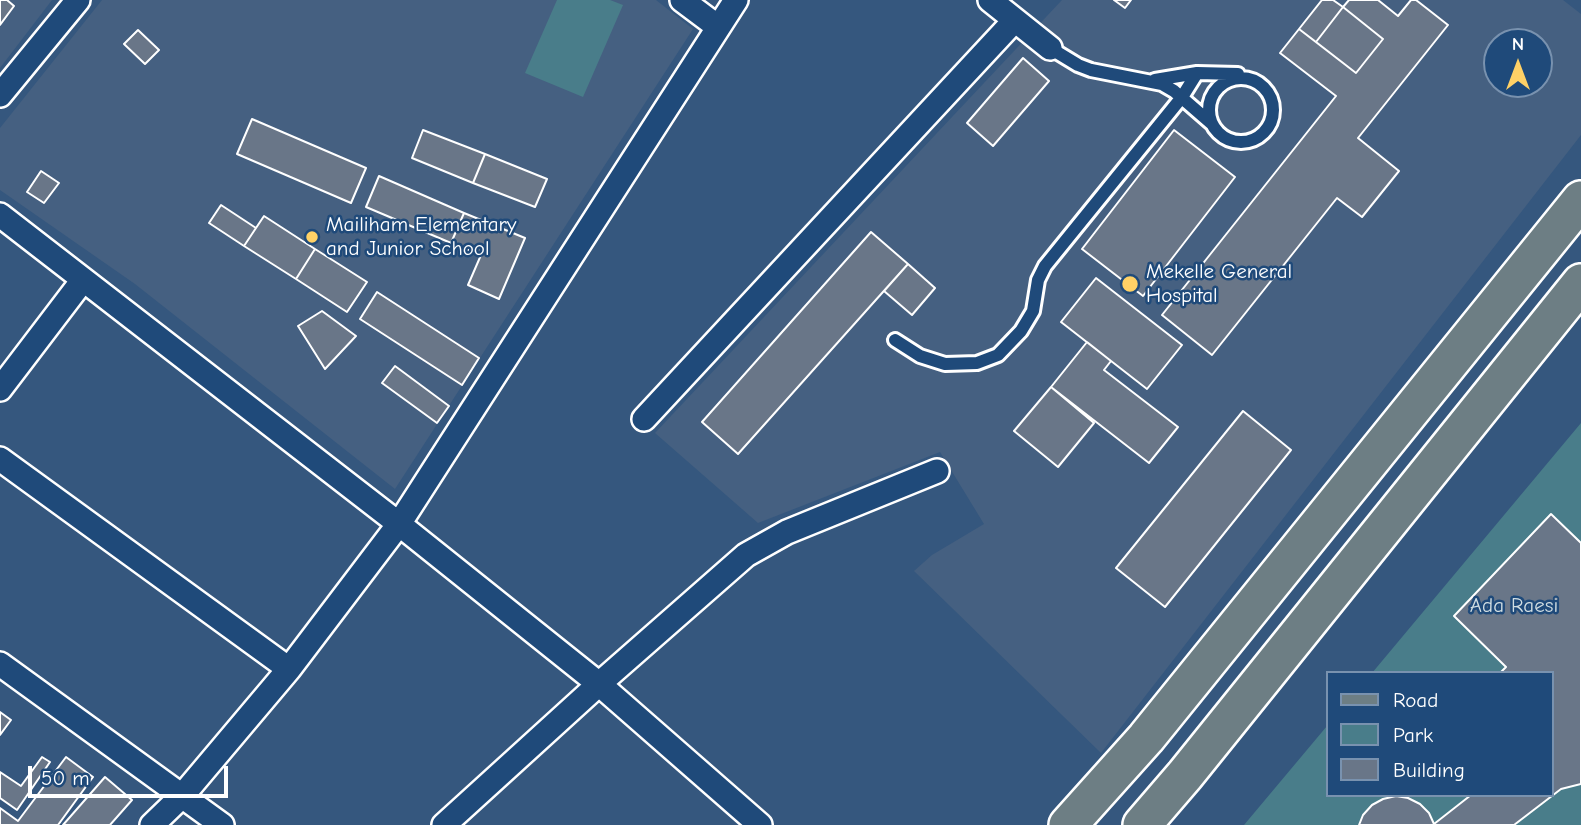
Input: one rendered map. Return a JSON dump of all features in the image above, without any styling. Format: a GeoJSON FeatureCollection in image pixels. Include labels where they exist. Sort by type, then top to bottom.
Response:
{"type":"FeatureCollection","features":[{"type":"Feature","properties":{"kind":"main road"},"geometry":{"type":"LineString","coordinates":[[1068,825],[1146,738],[1581,200]]}},
{"type":"Feature","properties":{"kind":"main road"},"geometry":{"type":"LineString","coordinates":[[1142,825],[1581,283]]}},
{"type":"Feature","properties":{"kind":"street"},"geometry":{"type":"LineString","coordinates":[[0,95],[78,0]]}},
{"type":"Feature","properties":{"kind":"street"},"geometry":{"type":"LineString","coordinates":[[682,0],[718,27]]}},
{"type":"Feature","properties":{"kind":"street"},"geometry":{"type":"LineString","coordinates":[[152,825],[183,796],[289,669],[399,524],[736,0]]}},
{"type":"Feature","properties":{"kind":"street"},"geometry":{"type":"LineString","coordinates":[[990,0],[1050,48]]}},
{"type":"Feature","properties":{"kind":"street"},"geometry":{"type":"LineString","coordinates":[[644,419],[1015,20]]}},
{"type":"Feature","properties":{"kind":"street"},"geometry":{"type":"LineString","coordinates":[[0,215],[399,524],[599,684],[760,825]]}},
{"type":"Feature","properties":{"kind":"street"},"geometry":{"type":"LineString","coordinates":[[0,389],[83,281]]}},
{"type":"Feature","properties":{"kind":"street"},"geometry":{"type":"LineString","coordinates":[[0,459],[289,669]]}},
{"type":"Feature","properties":{"kind":"street"},"geometry":{"type":"LineString","coordinates":[[444,825],[746,555],[787,532],[937,471]]}},
{"type":"Feature","properties":{"kind":"street"},"geometry":{"type":"LineString","coordinates":[[0,664],[222,825]]}},
{"type":"Feature","properties":{"kind":"lane"},"geometry":{"type":"LineString","coordinates":[[1050,48],[1077,65],[1091,70],[1162,84],[1182,97],[1220,134],[1231,141],[1256,139],[1266,131],[1272,120],[1274,107],[1271,95],[1263,85],[1252,79],[1228,72],[1198,72],[1151,80]]}},
{"type":"Feature","properties":{"kind":"lane"},"geometry":{"type":"LineString","coordinates":[[895,340],[920,356],[946,364],[977,363],[998,355],[1021,331],[1033,311],[1038,281],[1045,266],[1182,97],[1198,72]]}},
{"type":"Feature","properties":{"kind":"lane"},"geometry":{"type":"LineString","coordinates":[[1212,124],[1210,99],[1217,88],[1227,80],[1239,77],[1252,79]]}},
{"type":"Feature","properties":{"kind":"shaded area"},"geometry":{"type":"Polygon","coordinates":[[[0,0],[52,0],[0,68],[0,0]]]}},
{"type":"Feature","properties":{"kind":"shaded area","name":"Mailiham Elementary and Junior School"},"geometry":{"type":"Polygon","coordinates":[[[102,0],[656,0],[693,29],[395,489],[135,284],[0,190],[0,128],[102,0]]]}},
{"type":"Feature","properties":{"kind":"shaded area","name":"Mekelle General Hospital"},"geometry":{"type":"Polygon","coordinates":[[[1062,0],[1563,0],[1581,14],[1581,135],[1101,753],[914,571],[932,555],[984,524],[940,452],[758,523],[655,433],[1062,0]]]}},
{"type":"Feature","properties":{"kind":"green space"},"geometry":{"type":"Polygon","coordinates":[[[557,0],[610,0],[623,5],[583,97],[525,73],[557,0]]]}},
{"type":"Feature","properties":{"kind":"green space","name":"Ada Raesi"},"geometry":{"type":"Polygon","coordinates":[[[1581,423],[1581,825],[1244,825],[1326,727],[1326,797],[1553,797],[1553,671],[1374,671],[1581,423]]]}},
{"type":"Feature","properties":{"kind":"building"},"geometry":{"type":"Polygon","coordinates":[[[0,0],[7,0],[14,6],[0,25],[0,0]]]}},
{"type":"Feature","properties":{"kind":"building"},"geometry":{"type":"Polygon","coordinates":[[[1114,0],[1131,0],[1125,8],[1114,0]]]}},
{"type":"Feature","properties":{"kind":"building"},"geometry":{"type":"Polygon","coordinates":[[[1322,0],[1333,0],[1343,7],[1316,42],[1299,29],[1322,0]]]}},
{"type":"Feature","properties":{"kind":"building"},"geometry":{"type":"Polygon","coordinates":[[[1349,0],[1378,0],[1398,16],[1411,0],[1416,0],[1448,25],[1358,138],[1399,171],[1362,217],[1337,198],[1212,355],[1162,315],[1336,96],[1280,53],[1299,29],[1356,73],[1383,39],[1343,7],[1349,0]]]}},
{"type":"Feature","properties":{"kind":"building"},"geometry":{"type":"Polygon","coordinates":[[[1343,7],[1383,39],[1356,73],[1316,42],[1343,7]]]}},
{"type":"Feature","properties":{"kind":"building"},"geometry":{"type":"Polygon","coordinates":[[[138,30],[159,50],[145,64],[124,44],[138,30]]]}},
{"type":"Feature","properties":{"kind":"building"},"geometry":{"type":"Polygon","coordinates":[[[1023,58],[1049,81],[993,146],[967,123],[1023,58]]]}},
{"type":"Feature","properties":{"kind":"building"},"geometry":{"type":"Polygon","coordinates":[[[252,119],[366,168],[351,203],[237,154],[252,119]]]}},
{"type":"Feature","properties":{"kind":"building"},"geometry":{"type":"Polygon","coordinates":[[[423,130],[485,154],[473,183],[412,158],[423,130]]]}},
{"type":"Feature","properties":{"kind":"building"},"geometry":{"type":"Polygon","coordinates":[[[1174,130],[1235,177],[1143,296],[1082,249],[1174,130]]]}},
{"type":"Feature","properties":{"kind":"building"},"geometry":{"type":"Polygon","coordinates":[[[485,154],[547,179],[535,207],[473,183],[485,154]]]}},
{"type":"Feature","properties":{"kind":"building"},"geometry":{"type":"Polygon","coordinates":[[[41,171],[59,183],[44,203],[27,192],[41,171]]]}},
{"type":"Feature","properties":{"kind":"building"},"geometry":{"type":"Polygon","coordinates":[[[379,176],[464,213],[451,243],[366,207],[379,176]]]}},
{"type":"Feature","properties":{"kind":"building"},"geometry":{"type":"Polygon","coordinates":[[[221,205],[256,228],[244,246],[209,223],[221,205]]]}},
{"type":"Feature","properties":{"kind":"building"},"geometry":{"type":"Polygon","coordinates":[[[464,213],[525,238],[499,299],[468,285],[481,255],[451,243],[464,213]]]}},
{"type":"Feature","properties":{"kind":"building"},"geometry":{"type":"Polygon","coordinates":[[[264,216],[315,249],[296,279],[244,246],[264,216]]]}},
{"type":"Feature","properties":{"kind":"building"},"geometry":{"type":"Polygon","coordinates":[[[871,232],[908,264],[738,454],[702,422],[871,232]]]}},
{"type":"Feature","properties":{"kind":"building"},"geometry":{"type":"Polygon","coordinates":[[[315,249],[367,282],[347,312],[296,279],[315,249]]]}},
{"type":"Feature","properties":{"kind":"building"},"geometry":{"type":"Polygon","coordinates":[[[908,264],[935,288],[912,315],[884,291],[908,264]]]}},
{"type":"Feature","properties":{"kind":"building"},"geometry":{"type":"Polygon","coordinates":[[[1096,278],[1182,345],[1147,389],[1061,322],[1096,278]]]}},
{"type":"Feature","properties":{"kind":"building"},"geometry":{"type":"Polygon","coordinates":[[[377,292],[479,358],[462,385],[360,319],[377,292]]]}},
{"type":"Feature","properties":{"kind":"building"},"geometry":{"type":"Polygon","coordinates":[[[322,311],[356,336],[325,369],[298,326],[322,311]]]}},
{"type":"Feature","properties":{"kind":"building"},"geometry":{"type":"Polygon","coordinates":[[[1087,342],[1111,361],[1104,370],[1178,427],[1149,463],[1051,387],[1087,342]]]}},
{"type":"Feature","properties":{"kind":"building"},"geometry":{"type":"Polygon","coordinates":[[[395,366],[449,406],[437,423],[382,383],[395,366]]]}},
{"type":"Feature","properties":{"kind":"building"},"geometry":{"type":"Polygon","coordinates":[[[1051,387],[1094,423],[1058,467],[1014,431],[1051,387]]]}},
{"type":"Feature","properties":{"kind":"building"},"geometry":{"type":"Polygon","coordinates":[[[1243,411],[1291,450],[1165,607],[1116,568],[1243,411]]]}},
{"type":"Feature","properties":{"kind":"building"},"geometry":{"type":"Polygon","coordinates":[[[1551,514],[1581,543],[1581,784],[1561,789],[1553,795],[1553,671],[1502,671],[1506,667],[1454,616],[1551,514]]]}},
{"type":"Feature","properties":{"kind":"building"},"geometry":{"type":"Polygon","coordinates":[[[0,712],[11,720],[0,735],[0,712]]]}},
{"type":"Feature","properties":{"kind":"building"},"geometry":{"type":"Polygon","coordinates":[[[42,757],[50,762],[17,810],[0,798],[0,772],[21,786],[42,757]]]}},
{"type":"Feature","properties":{"kind":"building"},"geometry":{"type":"Polygon","coordinates":[[[66,757],[93,777],[58,825],[0,825],[0,808],[18,821],[66,757]]]}},
{"type":"Feature","properties":{"kind":"building"},"geometry":{"type":"Polygon","coordinates":[[[105,777],[132,800],[110,825],[63,825],[105,777]]]}},
{"type":"Feature","properties":{"kind":"building"},"geometry":{"type":"Polygon","coordinates":[[[1392,797],[1408,798],[1420,804],[1429,813],[1434,824],[1468,797],[1551,797],[1514,825],[1359,825],[1372,805],[1392,797]]]}},
{"type":"Feature","properties":{"kind":"place","name":"Mailiham Elementary and Junior School"},"geometry":{"type":"Point","coordinates":[312,237]}},
{"type":"Feature","properties":{"kind":"place","name":"Mekelle General Hospital"},"geometry":{"type":"Point","coordinates":[1130,284]}}]}
